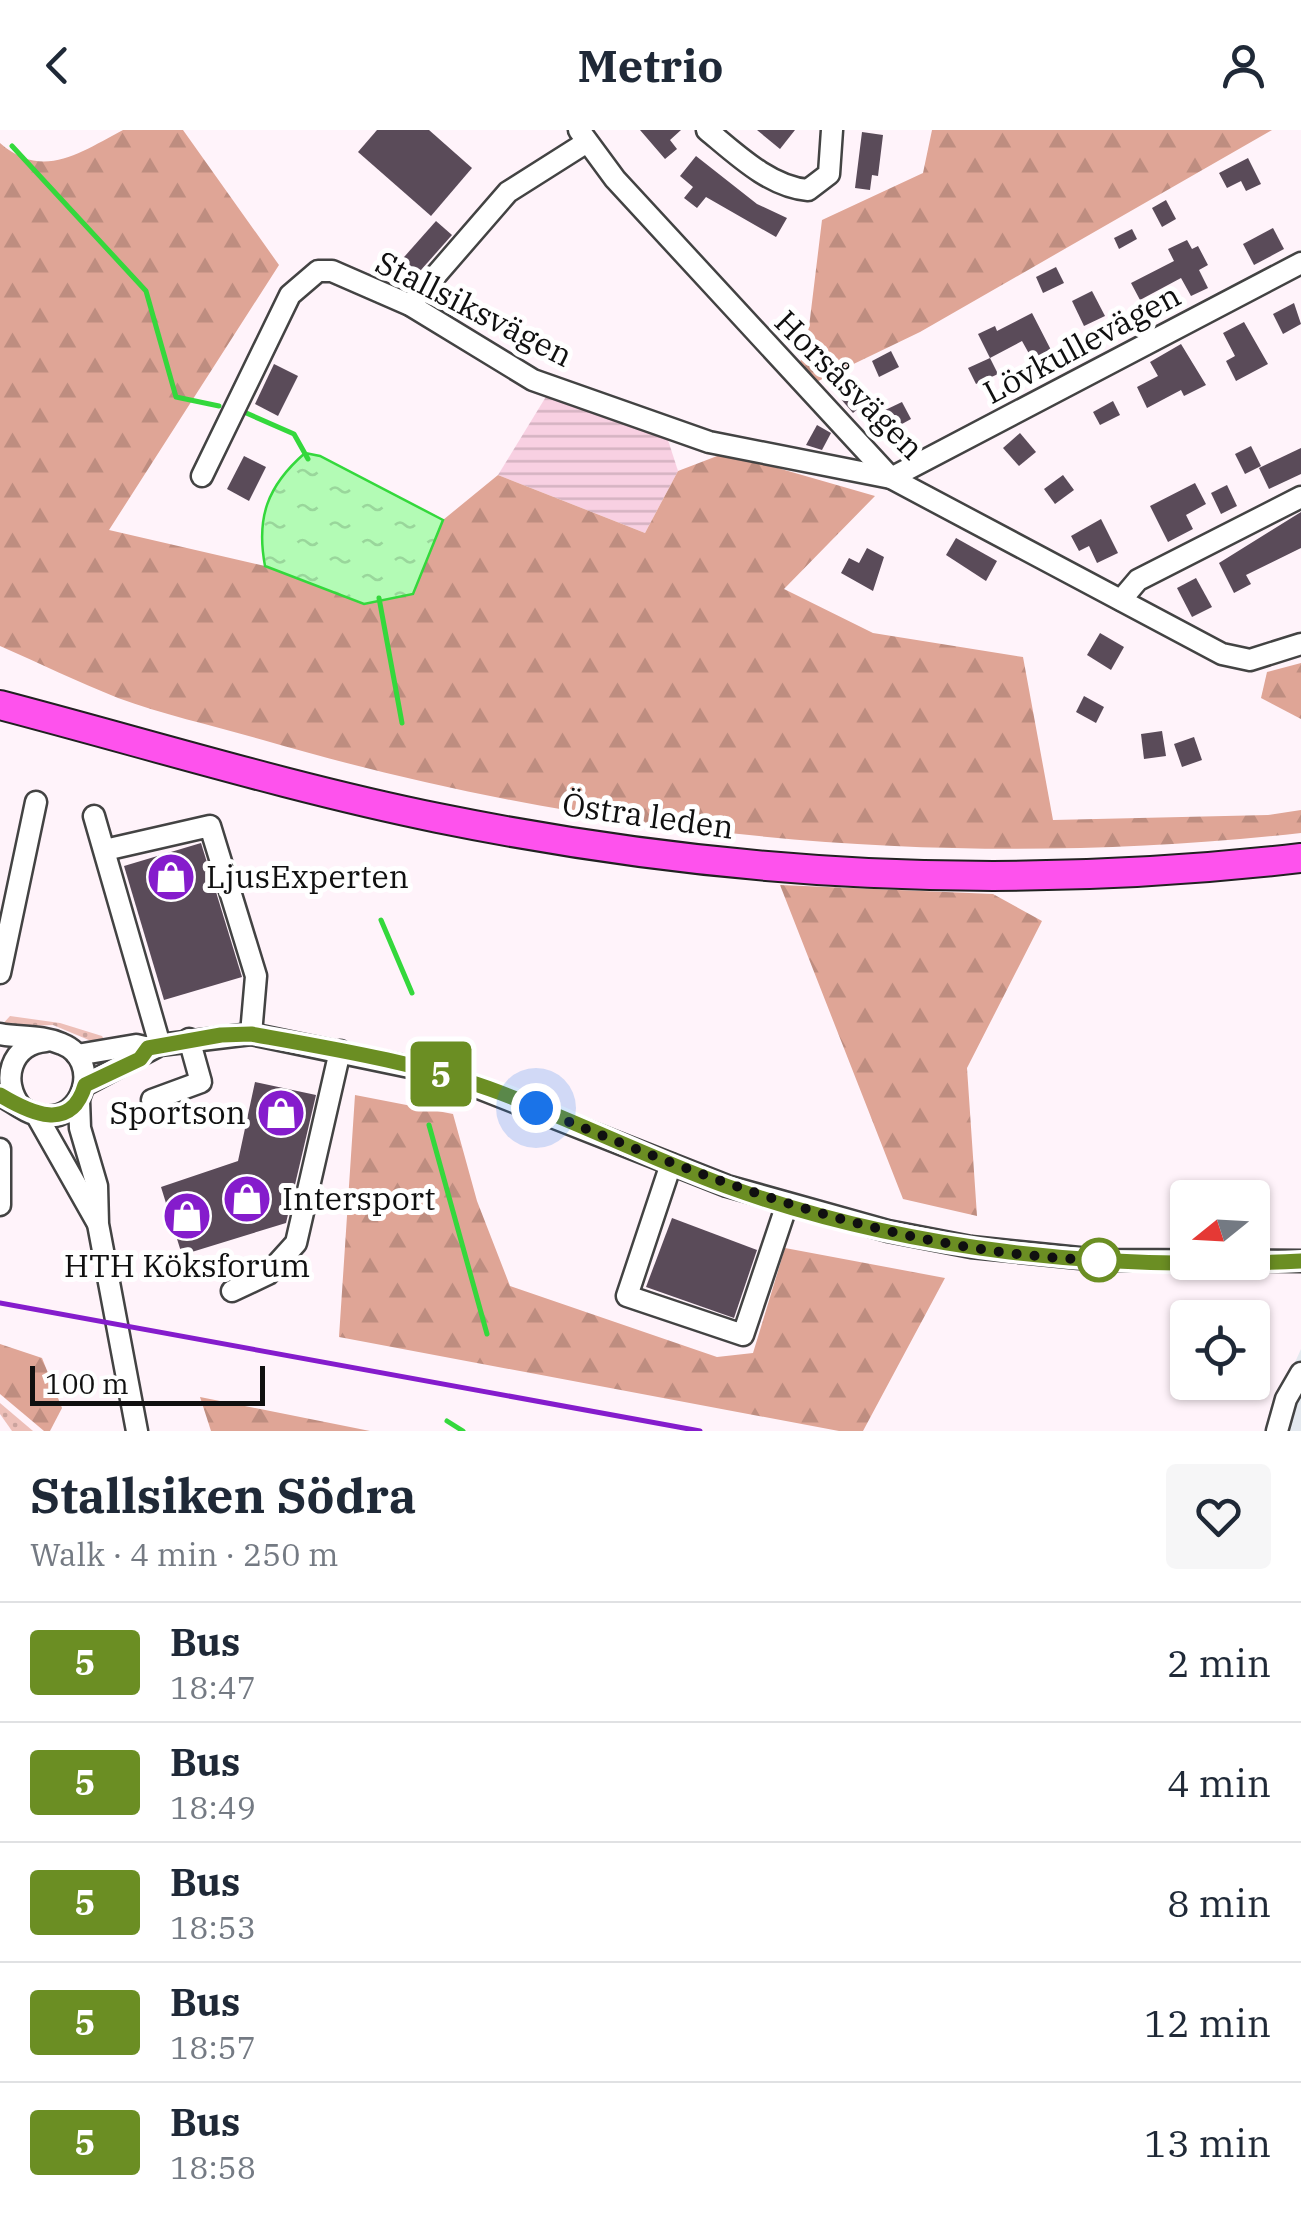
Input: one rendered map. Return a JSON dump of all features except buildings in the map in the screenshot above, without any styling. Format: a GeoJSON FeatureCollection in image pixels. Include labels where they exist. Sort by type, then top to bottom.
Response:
{"type":"FeatureCollection","features":[{"type":"Feature","properties":{"kind":"highway","name":"Östra leden"},"geometry":{"type":"LineString","coordinates":[[0,705],[436,818],[727,864],[874,876],[1020,879],[1189,870],[1301,858]]}},
{"type":"Feature","properties":{"kind":"street"},"geometry":{"type":"LineString","coordinates":[[707,130],[764,173],[793,189],[808,190],[829,174],[832,130]]}},
{"type":"Feature","properties":{"kind":"street"},"geometry":{"type":"LineString","coordinates":[[410,305],[508,192],[583,136]]}},
{"type":"Feature","properties":{"kind":"street","name":"Horsåsvägen"},"geometry":{"type":"LineString","coordinates":[[583,136],[642,209],[891,478],[1222,654],[1250,660],[1301,644]]}},
{"type":"Feature","properties":{"kind":"street","name":"Lövkullevägen"},"geometry":{"type":"LineString","coordinates":[[891,478],[1301,263]]}},
{"type":"Feature","properties":{"kind":"street","name":"Stallsiksvägen"},"geometry":{"type":"LineString","coordinates":[[202,476],[290,295],[318,271],[332,271],[410,305],[534,380],[709,442],[891,478]]}},
{"type":"Feature","properties":{"kind":"street"},"geometry":{"type":"LineString","coordinates":[[1121,600],[1138,580],[1301,497]]}},
{"type":"Feature","properties":{"kind":"street"},"geometry":{"type":"LineString","coordinates":[[0,973],[36,802]]}},
{"type":"Feature","properties":{"kind":"street"},"geometry":{"type":"LineString","coordinates":[[94,816],[154,1046]]}},
{"type":"Feature","properties":{"kind":"street"},"geometry":{"type":"LineString","coordinates":[[105,850],[210,826],[256,976],[251,1034]]}},
{"type":"Feature","properties":{"kind":"street"},"geometry":{"type":"LineString","coordinates":[[0,1034],[50,1040],[77,1055],[136,1044],[154,1046],[251,1034],[443,1074],[786,1204],[971,1247],[1153,1264],[1301,1261]]}},
{"type":"Feature","properties":{"kind":"street"},"geometry":{"type":"LineString","coordinates":[[152,1100],[201,1082],[189,1039]]}},
{"type":"Feature","properties":{"kind":"street"},"geometry":{"type":"LineString","coordinates":[[50,1040],[10,1052],[3,1083],[30,1112],[98,1224]]}},
{"type":"Feature","properties":{"kind":"street"},"geometry":{"type":"LineString","coordinates":[[30,1112],[60,1114],[82,1092],[140,1059],[154,1046]]}},
{"type":"Feature","properties":{"kind":"street"},"geometry":{"type":"LineString","coordinates":[[232,1291],[268,1274],[296,1243],[340,1050]]}},
{"type":"Feature","properties":{"kind":"street"},"geometry":{"type":"LineString","coordinates":[[77,1055],[83,1144],[97,1186],[98,1224],[137,1431]]}},
{"type":"Feature","properties":{"kind":"street"},"geometry":{"type":"LineString","coordinates":[[0,1149],[0,1205]]}},
{"type":"Feature","properties":{"kind":"street"},"geometry":{"type":"LineString","coordinates":[[672,1164],[627,1296],[743,1336],[786,1204]]}},
{"type":"Feature","properties":{"kind":"street"},"geometry":{"type":"LineString","coordinates":[[1277,1431],[1286,1399],[1301,1373]]}},
{"type":"Feature","properties":{"kind":"shaded area"},"geometry":{"type":"Polygon","coordinates":[[[547,395],[668,440],[678,471],[645,533],[498,475],[547,395]]]}},
{"type":"Feature","properties":{"kind":"shaded area"},"geometry":{"type":"Polygon","coordinates":[[[10,1016],[60,1023],[102,1036],[105,1041],[96,1043],[53,1025],[0,1027],[10,1016]]]}},
{"type":"Feature","properties":{"kind":"shaded area"},"geometry":{"type":"Polygon","coordinates":[[[1301,1349],[1301,1431],[1264,1431],[1301,1349]]]}},
{"type":"Feature","properties":{"kind":"shaded area"},"geometry":{"type":"Polygon","coordinates":[[[0,1403],[33,1431],[12,1431],[0,1414],[0,1403]]]}},
{"type":"Feature","properties":{"kind":"green space"},"geometry":{"type":"Polygon","coordinates":[[[123,130],[183,130],[279,265],[109,530],[265,566],[364,604],[413,593],[443,520],[498,475],[645,533],[678,471],[725,453],[875,496],[784,589],[873,633],[1023,657],[1053,820],[1268,815],[1301,810],[1301,833],[1171,844],[1040,849],[908,847],[647,823],[390,774],[153,710],[0,646],[0,143],[31,160],[47,161],[77,154],[123,130]]]}},
{"type":"Feature","properties":{"kind":"green space"},"geometry":{"type":"Polygon","coordinates":[[[932,130],[1272,130],[920,332],[812,384],[798,371],[809,327],[822,220],[923,173],[932,130]]]}},
{"type":"Feature","properties":{"kind":"green space"},"geometry":{"type":"Polygon","coordinates":[[[1301,663],[1301,719],[1261,698],[1267,672],[1301,663]]]}},
{"type":"Feature","properties":{"kind":"green space"},"geometry":{"type":"Polygon","coordinates":[[[780,885],[993,894],[1042,921],[967,1068],[977,1216],[903,1199],[780,885]]]}},
{"type":"Feature","properties":{"kind":"green space"},"geometry":{"type":"Polygon","coordinates":[[[355,1095],[453,1114],[477,1201],[510,1286],[717,1357],[753,1353],[785,1248],[945,1278],[863,1431],[839,1431],[339,1337],[355,1095]]]}},
{"type":"Feature","properties":{"kind":"green space"},"geometry":{"type":"Polygon","coordinates":[[[0,1344],[42,1358],[62,1408],[50,1431],[44,1431],[0,1394],[0,1344]]]}},
{"type":"Feature","properties":{"kind":"green space"},"geometry":{"type":"Polygon","coordinates":[[[200,1397],[370,1431],[211,1431],[200,1397]]]}},
{"type":"Feature","properties":{"kind":"water"},"geometry":{"type":"Polygon","coordinates":[[[305,453],[320,456],[443,520],[413,594],[364,604],[265,566],[262,533],[267,504],[281,478],[305,453]]]}},
{"type":"Feature","properties":{"kind":"waterway"},"geometry":{"type":"LineString","coordinates":[[12,146],[146,291],[176,397],[219,406]]}},
{"type":"Feature","properties":{"kind":"waterway"},"geometry":{"type":"LineString","coordinates":[[244,412],[294,434],[308,459]]}},
{"type":"Feature","properties":{"kind":"waterway"},"geometry":{"type":"LineString","coordinates":[[379,598],[402,723]]}},
{"type":"Feature","properties":{"kind":"waterway"},"geometry":{"type":"LineString","coordinates":[[381,920],[412,993]]}},
{"type":"Feature","properties":{"kind":"waterway"},"geometry":{"type":"LineString","coordinates":[[429,1125],[487,1334]]}},
{"type":"Feature","properties":{"kind":"waterway"},"geometry":{"type":"LineString","coordinates":[[447,1421],[463,1431]]}},
{"type":"Feature","properties":{"kind":"railway"},"geometry":{"type":"LineString","coordinates":[[0,1303],[700,1431]]}},
{"type":"Feature","properties":{"kind":"bus line","name":"5"},"geometry":{"type":"LineString","coordinates":[[0,1095],[30,1113],[49,1117],[71,1109],[85,1085],[140,1059],[148,1048],[221,1035],[251,1034],[443,1074],[500,1093],[727,1186],[888,1230],[971,1247],[1091,1260],[1153,1264],[1301,1261]]}},
{"type":"Feature","properties":{"kind":"place","name":"LjusExperten"},"geometry":{"type":"Point","coordinates":[171,877]}},
{"type":"Feature","properties":{"kind":"place","name":"Sportson"},"geometry":{"type":"Point","coordinates":[281,1113]}},
{"type":"Feature","properties":{"kind":"place","name":"Intersport"},"geometry":{"type":"Point","coordinates":[247,1199]}},
{"type":"Feature","properties":{"kind":"place","name":"HTH Köksforum"},"geometry":{"type":"Point","coordinates":[187,1216]}},
{"type":"Feature","properties":{"kind":"route"},"geometry":{"type":"LineString","coordinates":[[536,1108],[727,1186],[786,1204],[971,1247],[1099,1260]]}}]}
